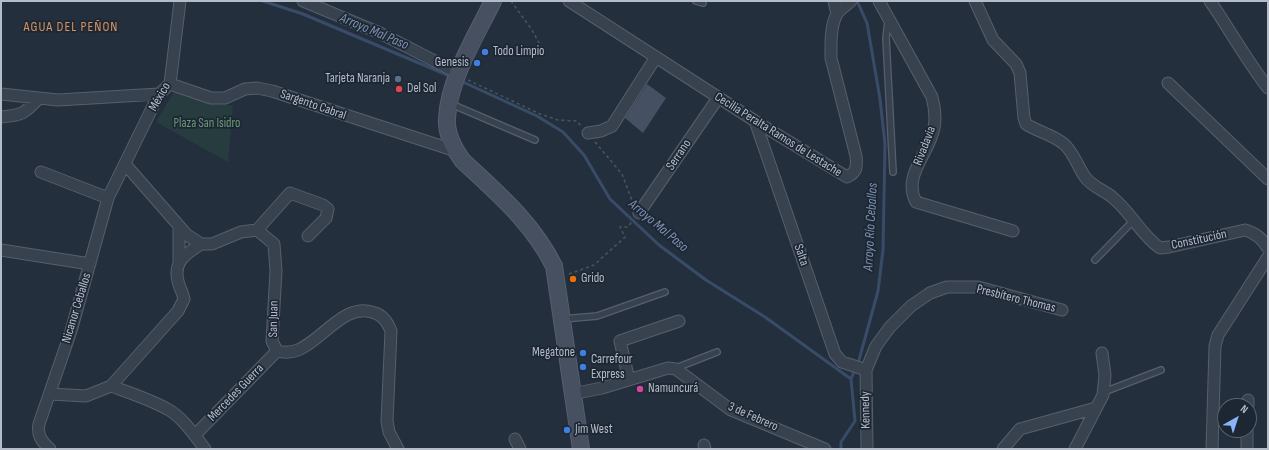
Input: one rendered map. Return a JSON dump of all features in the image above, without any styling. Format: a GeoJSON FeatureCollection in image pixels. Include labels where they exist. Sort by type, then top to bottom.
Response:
{"type":"FeatureCollection","features":[{"type":"Feature","properties":{"kind":"main road"},"geometry":{"type":"LineString","coordinates":[[493,1],[458,73],[449,103],[447,119],[448,132],[456,151],[463,161],[521,215],[544,247],[554,266],[563,319],[580,449]]}},
{"type":"Feature","properties":{"kind":"street","name":"México"},"geometry":{"type":"LineString","coordinates":[[125,164],[160,94],[170,84],[180,1]]}},
{"type":"Feature","properties":{"kind":"street"},"geometry":{"type":"LineString","coordinates":[[303,1],[380,33],[458,73]]}},
{"type":"Feature","properties":{"kind":"street","name":"Cecilia Peralta Ramos de Lestache"},"geometry":{"type":"LineString","coordinates":[[569,1],[755,122],[847,177],[853,174],[857,167],[856,156],[831,58],[832,34],[844,7]]}},
{"type":"Feature","properties":{"kind":"street"},"geometry":{"type":"LineString","coordinates":[[834,1],[844,7]]}},
{"type":"Feature","properties":{"kind":"street","name":"Rivadavia"},"geometry":{"type":"LineString","coordinates":[[879,1],[932,97],[936,114],[934,130],[911,182],[912,194],[916,202],[1013,231]]}},
{"type":"Feature","properties":{"kind":"street","name":"Constitución"},"geometry":{"type":"LineString","coordinates":[[975,1],[993,40],[1016,64],[1020,73],[1024,118],[1026,124],[1045,131],[1065,145],[1086,178],[1094,186],[1111,196],[1134,220],[1152,242],[1160,248],[1245,230],[1254,232],[1262,239],[1268,248]]}},
{"type":"Feature","properties":{"kind":"street"},"geometry":{"type":"LineString","coordinates":[[1210,1],[1234,35],[1254,70],[1268,88]]}},
{"type":"Feature","properties":{"kind":"street"},"geometry":{"type":"LineString","coordinates":[[588,133],[601,132],[612,126],[656,57]]}},
{"type":"Feature","properties":{"kind":"street"},"geometry":{"type":"LineString","coordinates":[[1168,83],[1268,179]]}},
{"type":"Feature","properties":{"kind":"street","name":"Sargento Cabral"},"geometry":{"type":"LineString","coordinates":[[170,84],[211,98],[225,98],[251,89],[272,91],[456,151]]}},
{"type":"Feature","properties":{"kind":"street"},"geometry":{"type":"LineString","coordinates":[[1,94],[58,100],[160,94]]}},
{"type":"Feature","properties":{"kind":"street"},"geometry":{"type":"LineString","coordinates":[[1,117],[17,116],[27,111],[39,98]]}},
{"type":"Feature","properties":{"kind":"street","name":"Serrano"},"geometry":{"type":"LineString","coordinates":[[639,213],[718,98]]}},
{"type":"Feature","properties":{"kind":"street","name":"Salta"},"geometry":{"type":"LineString","coordinates":[[755,122],[835,354],[842,362],[862,369]]}},
{"type":"Feature","properties":{"kind":"street"},"geometry":{"type":"LineString","coordinates":[[125,164],[187,235],[201,244],[212,244],[241,232],[257,230],[290,193],[323,205],[328,209],[326,218],[308,236]]}},
{"type":"Feature","properties":{"kind":"street","name":"Nicanor Ceballos"},"geometry":{"type":"LineString","coordinates":[[48,448],[37,432],[71,331],[108,198],[125,164]]}},
{"type":"Feature","properties":{"kind":"street"},"geometry":{"type":"LineString","coordinates":[[41,172],[108,198]]}},
{"type":"Feature","properties":{"kind":"street"},"geometry":{"type":"LineString","coordinates":[[50,394],[86,396],[111,386],[178,311],[184,299],[178,280],[179,226]]}},
{"type":"Feature","properties":{"kind":"street","name":"San Juan"},"geometry":{"type":"LineString","coordinates":[[257,230],[274,244],[276,251],[272,341],[277,351],[286,353],[299,349],[344,317],[353,313],[370,311],[380,315],[388,323],[391,331],[387,421],[389,432],[398,449]]}},
{"type":"Feature","properties":{"kind":"street"},"geometry":{"type":"LineString","coordinates":[[179,261],[184,255],[201,244]]}},
{"type":"Feature","properties":{"kind":"street"},"geometry":{"type":"LineString","coordinates":[[1,250],[90,264]]}},
{"type":"Feature","properties":{"kind":"street"},"geometry":{"type":"LineString","coordinates":[[1212,449],[1215,346],[1218,335],[1268,257]]}},
{"type":"Feature","properties":{"kind":"street","name":"Presbítero Thomas"},"geometry":{"type":"LineString","coordinates":[[862,369],[890,327],[911,306],[930,294],[947,287],[978,287],[1062,310]]}},
{"type":"Feature","properties":{"kind":"street"},"geometry":{"type":"LineString","coordinates":[[629,380],[620,340],[679,320]]}},
{"type":"Feature","properties":{"kind":"street","name":"Mercedes Guerra"},"geometry":{"type":"LineString","coordinates":[[195,435],[277,351]]}},
{"type":"Feature","properties":{"kind":"street"},"geometry":{"type":"LineString","coordinates":[[1075,449],[1103,392],[1105,375],[1102,353]]}},
{"type":"Feature","properties":{"kind":"street"},"geometry":{"type":"LineString","coordinates":[[572,394],[602,388],[668,368],[676,368]]}},
{"type":"Feature","properties":{"kind":"street","name":"3 de Febrero"},"geometry":{"type":"LineString","coordinates":[[676,368],[731,410],[825,449]]}},
{"type":"Feature","properties":{"kind":"street","name":"Kennedy"},"geometry":{"type":"LineString","coordinates":[[862,369],[867,449]]}},
{"type":"Feature","properties":{"kind":"street"},"geometry":{"type":"LineString","coordinates":[[111,386],[170,410],[195,435],[205,449]]}},
{"type":"Feature","properties":{"kind":"street"},"geometry":{"type":"LineString","coordinates":[[1003,449],[1020,429],[1096,408]]}},
{"type":"Feature","properties":{"kind":"street"},"geometry":{"type":"LineString","coordinates":[[1247,438],[1247,449]]}},
{"type":"Feature","properties":{"kind":"lane"},"geometry":{"type":"LineString","coordinates":[[696,1],[703,3]]}},
{"type":"Feature","properties":{"kind":"lane"},"geometry":{"type":"LineString","coordinates":[[888,18],[886,38],[893,172]]}},
{"type":"Feature","properties":{"kind":"lane"},"geometry":{"type":"LineString","coordinates":[[449,103],[535,140]]}},
{"type":"Feature","properties":{"kind":"lane"},"geometry":{"type":"LineString","coordinates":[[1095,260],[1134,220]]}},
{"type":"Feature","properties":{"kind":"lane"},"geometry":{"type":"LineString","coordinates":[[563,319],[597,316],[665,292]]}},
{"type":"Feature","properties":{"kind":"lane"},"geometry":{"type":"LineString","coordinates":[[676,368],[717,352]]}},
{"type":"Feature","properties":{"kind":"lane"},"geometry":{"type":"LineString","coordinates":[[1103,392],[1161,370]]}},
{"type":"Feature","properties":{"kind":"path"},"geometry":{"type":"LineString","coordinates":[[512,1],[532,30],[545,54]]}},
{"type":"Feature","properties":{"kind":"path"},"geometry":{"type":"LineString","coordinates":[[458,73],[467,80],[540,114],[558,120],[577,121],[622,174],[629,195],[639,213]]}},
{"type":"Feature","properties":{"kind":"path"},"geometry":{"type":"LineString","coordinates":[[557,279],[594,265],[625,236],[620,227],[628,227]]}},
{"type":"Feature","properties":{"kind":"green space","name":"Plaza San Isidro"},"geometry":{"type":"Polygon","coordinates":[[[174,92],[233,106],[228,162],[156,122],[174,92]]]}},
{"type":"Feature","properties":{"kind":"building"},"geometry":{"type":"Polygon","coordinates":[[[647,84],[666,98],[643,133],[625,118],[647,84]]]}},
{"type":"Feature","properties":{"kind":"waterway","name":"Arroyo Mal Paso"},"geometry":{"type":"LineString","coordinates":[[263,1],[303,14],[452,77]]}},
{"type":"Feature","properties":{"kind":"waterway","name":"Arroyo Río Ceballos"},"geometry":{"type":"LineString","coordinates":[[841,449],[841,442],[855,421],[851,379],[859,360],[878,291],[883,250],[885,144],[880,99],[867,23],[857,1]]}},
{"type":"Feature","properties":{"kind":"waterway","name":"Arroyo Mal Paso"},"geometry":{"type":"LineString","coordinates":[[463,82],[537,116],[563,132],[584,155],[610,199],[659,245],[706,280],[765,317],[851,379]]}},
{"type":"Feature","properties":{"kind":"place","name":"Todo Limpio"},"geometry":{"type":"Point","coordinates":[485,52]}},
{"type":"Feature","properties":{"kind":"place","name":"Genesis"},"geometry":{"type":"Point","coordinates":[477,63]}},
{"type":"Feature","properties":{"kind":"place","name":"Tarjeta Naranja"},"geometry":{"type":"Point","coordinates":[398,79]}},
{"type":"Feature","properties":{"kind":"place","name":"Del Sol"},"geometry":{"type":"Point","coordinates":[399,89]}},
{"type":"Feature","properties":{"kind":"place","name":"Grido"},"geometry":{"type":"Point","coordinates":[573,279]}},
{"type":"Feature","properties":{"kind":"place","name":"Megatone"},"geometry":{"type":"Point","coordinates":[583,353]}},
{"type":"Feature","properties":{"kind":"place","name":"Carrefour Express"},"geometry":{"type":"Point","coordinates":[583,367]}},
{"type":"Feature","properties":{"kind":"place","name":"Namuncurá"},"geometry":{"type":"Point","coordinates":[640,389]}},
{"type":"Feature","properties":{"kind":"place","name":"Jim West"},"geometry":{"type":"Point","coordinates":[567,430]}},
{"type":"Feature","properties":{"kind":"district","name":"AGUA DEL PEÑON"},"geometry":{"type":"Point","coordinates":[71,27]}}]}
